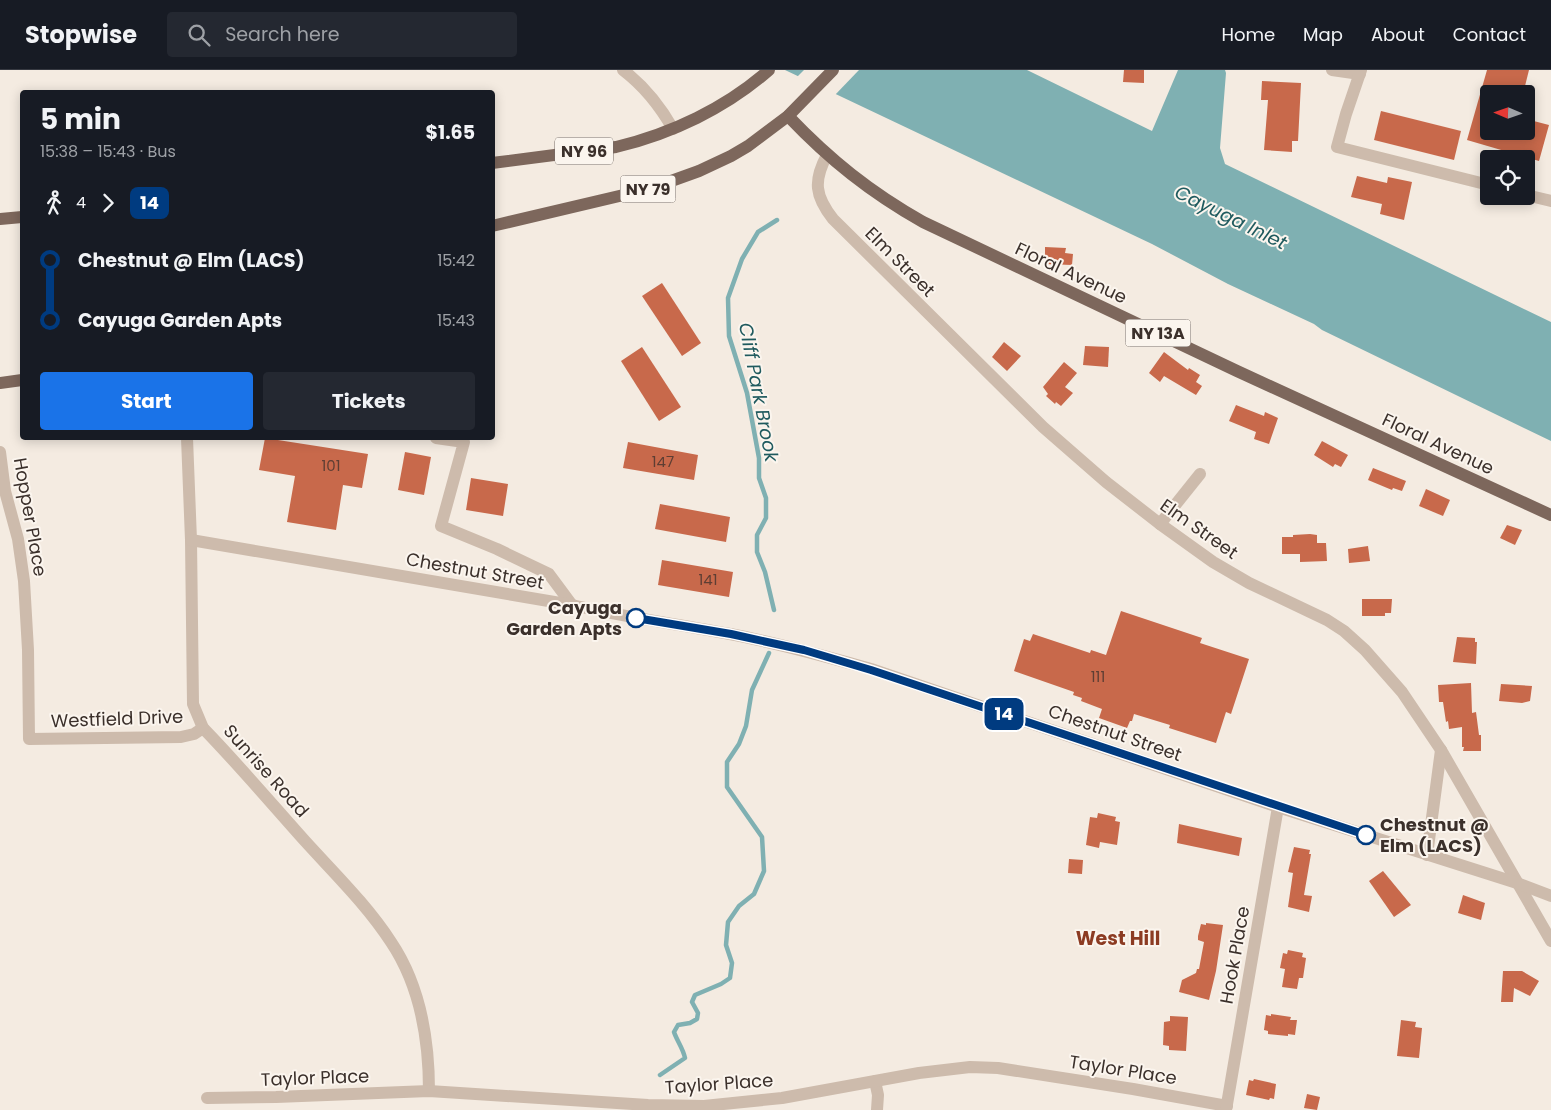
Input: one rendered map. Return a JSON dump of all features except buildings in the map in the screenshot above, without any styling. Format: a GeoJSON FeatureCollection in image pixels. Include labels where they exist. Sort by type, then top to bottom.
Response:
{"type":"FeatureCollection","features":[{"type":"Feature","properties":{"kind":"main road","name":"NY 96"},"geometry":{"type":"LineString","coordinates":[[495,163],[616,147],[633,143],[672,129],[734,98],[768,70]]}},
{"type":"Feature","properties":{"kind":"main road","name":"NY 79"},"geometry":{"type":"LineString","coordinates":[[495,225],[649,189],[699,171],[748,146],[788,116],[833,70]]}},
{"type":"Feature","properties":{"kind":"main road","name":"Floral Avenue"},"geometry":{"type":"LineString","coordinates":[[788,116],[828,155],[869,189],[888,203],[922,222],[1237,371],[1551,515]]}},
{"type":"Feature","properties":{"kind":"main road"},"geometry":{"type":"LineString","coordinates":[[0,218],[20,217]]}},
{"type":"Feature","properties":{"kind":"main road"},"geometry":{"type":"LineString","coordinates":[[0,383],[20,380]]}},
{"type":"Feature","properties":{"kind":"street"},"geometry":{"type":"LineString","coordinates":[[623,70],[644,88],[665,114],[672,129]]}},
{"type":"Feature","properties":{"kind":"street"},"geometry":{"type":"LineString","coordinates":[[1332,70],[1361,72],[1337,146],[1480,183]]}},
{"type":"Feature","properties":{"kind":"street","name":"Elm Street"},"geometry":{"type":"LineString","coordinates":[[828,155],[820,168],[818,178],[818,194],[826,210],[840,227],[1043,428],[1100,477],[1160,524],[1232,574],[1327,620],[1344,631],[1365,650],[1394,682],[1441,750],[1551,941]]}},
{"type":"Feature","properties":{"kind":"street"},"geometry":{"type":"LineString","coordinates":[[1535,197],[1551,201]]}},
{"type":"Feature","properties":{"kind":"street","name":"Sunrise Road"},"geometry":{"type":"LineString","coordinates":[[187,440],[191,540],[193,704],[203,728],[358,899],[392,942],[416,995],[421,1015],[427,1044],[429,1091]]}},
{"type":"Feature","properties":{"kind":"street"},"geometry":{"type":"LineString","coordinates":[[450,440],[464,442],[442,526],[497,549],[549,574],[572,605]]}},
{"type":"Feature","properties":{"kind":"street","name":"Hopper Place"},"geometry":{"type":"LineString","coordinates":[[0,452],[5,491],[18,539],[24,581],[28,650],[29,739]]}},
{"type":"Feature","properties":{"kind":"street"},"geometry":{"type":"LineString","coordinates":[[1160,524],[1200,474]]}},
{"type":"Feature","properties":{"kind":"street","name":"Chestnut Street"},"geometry":{"type":"LineString","coordinates":[[191,540],[572,605],[612,614],[731,634],[804,650],[880,673],[1278,807],[1518,883],[1551,896]]}},
{"type":"Feature","properties":{"kind":"street","name":"Westfield Drive"},"geometry":{"type":"LineString","coordinates":[[29,739],[181,736],[194,734],[203,728]]}},
{"type":"Feature","properties":{"kind":"street"},"geometry":{"type":"LineString","coordinates":[[1427,855],[1441,750]]}},
{"type":"Feature","properties":{"kind":"street","name":"Hook Place"},"geometry":{"type":"LineString","coordinates":[[1227,1108],[1278,807]]}},
{"type":"Feature","properties":{"kind":"street","name":"Taylor Place"},"geometry":{"type":"LineString","coordinates":[[207,1098],[429,1091],[662,1106],[704,1106],[782,1098],[955,1068],[998,1068],[1133,1089],[1227,1108]]}},
{"type":"Feature","properties":{"kind":"street"},"geometry":{"type":"LineString","coordinates":[[875,1081],[878,1095],[877,1110]]}},
{"type":"Feature","properties":{"kind":"water","name":"Cayuga Inlet"},"geometry":{"type":"Polygon","coordinates":[[[785,70],[1027,70],[1152,131],[1178,70],[1225,70],[1220,148],[1225,164],[1551,322],[1551,441],[1322,330],[1314,324],[1228,284],[1152,244],[785,70]]]}},
{"type":"Feature","properties":{"kind":"pier"},"geometry":{"type":"Polygon","coordinates":[[[804,70],[859,70],[834,96],[796,78],[804,70]]]}},
{"type":"Feature","properties":{"kind":"waterway","name":"Cliff Park Brook"},"geometry":{"type":"LineString","coordinates":[[774,610],[765,572],[757,552],[757,535],[766,518],[766,498],[759,478],[759,458],[747,393],[729,336],[728,298],[742,259],[758,232],[777,220]]}},
{"type":"Feature","properties":{"kind":"waterway","name":"Cliff Park Brook"},"geometry":{"type":"LineString","coordinates":[[660,1075],[685,1058],[674,1032],[678,1025],[690,1023],[697,1019],[698,1013],[692,1002],[695,995],[730,978],[732,963],[726,945],[728,922],[739,906],[754,894],[764,871],[762,837],[727,787],[727,762],[739,744],[746,726],[752,690],[769,653]]}},
{"type":"Feature","properties":{"kind":"bus line","name":"14"},"geometry":{"type":"LineString","coordinates":[[636,618],[731,634],[804,650],[871,670],[1366,835]]}},
{"type":"Feature","properties":{"kind":"place","name":"Cayuga Garden Apts"},"geometry":{"type":"Point","coordinates":[636,618]}},
{"type":"Feature","properties":{"kind":"place","name":"Chestnut @ Elm (LACS)"},"geometry":{"type":"Point","coordinates":[1366,835]}},
{"type":"Feature","properties":{"kind":"district","name":"West Hill"},"geometry":{"type":"Point","coordinates":[1118,938]}}]}
